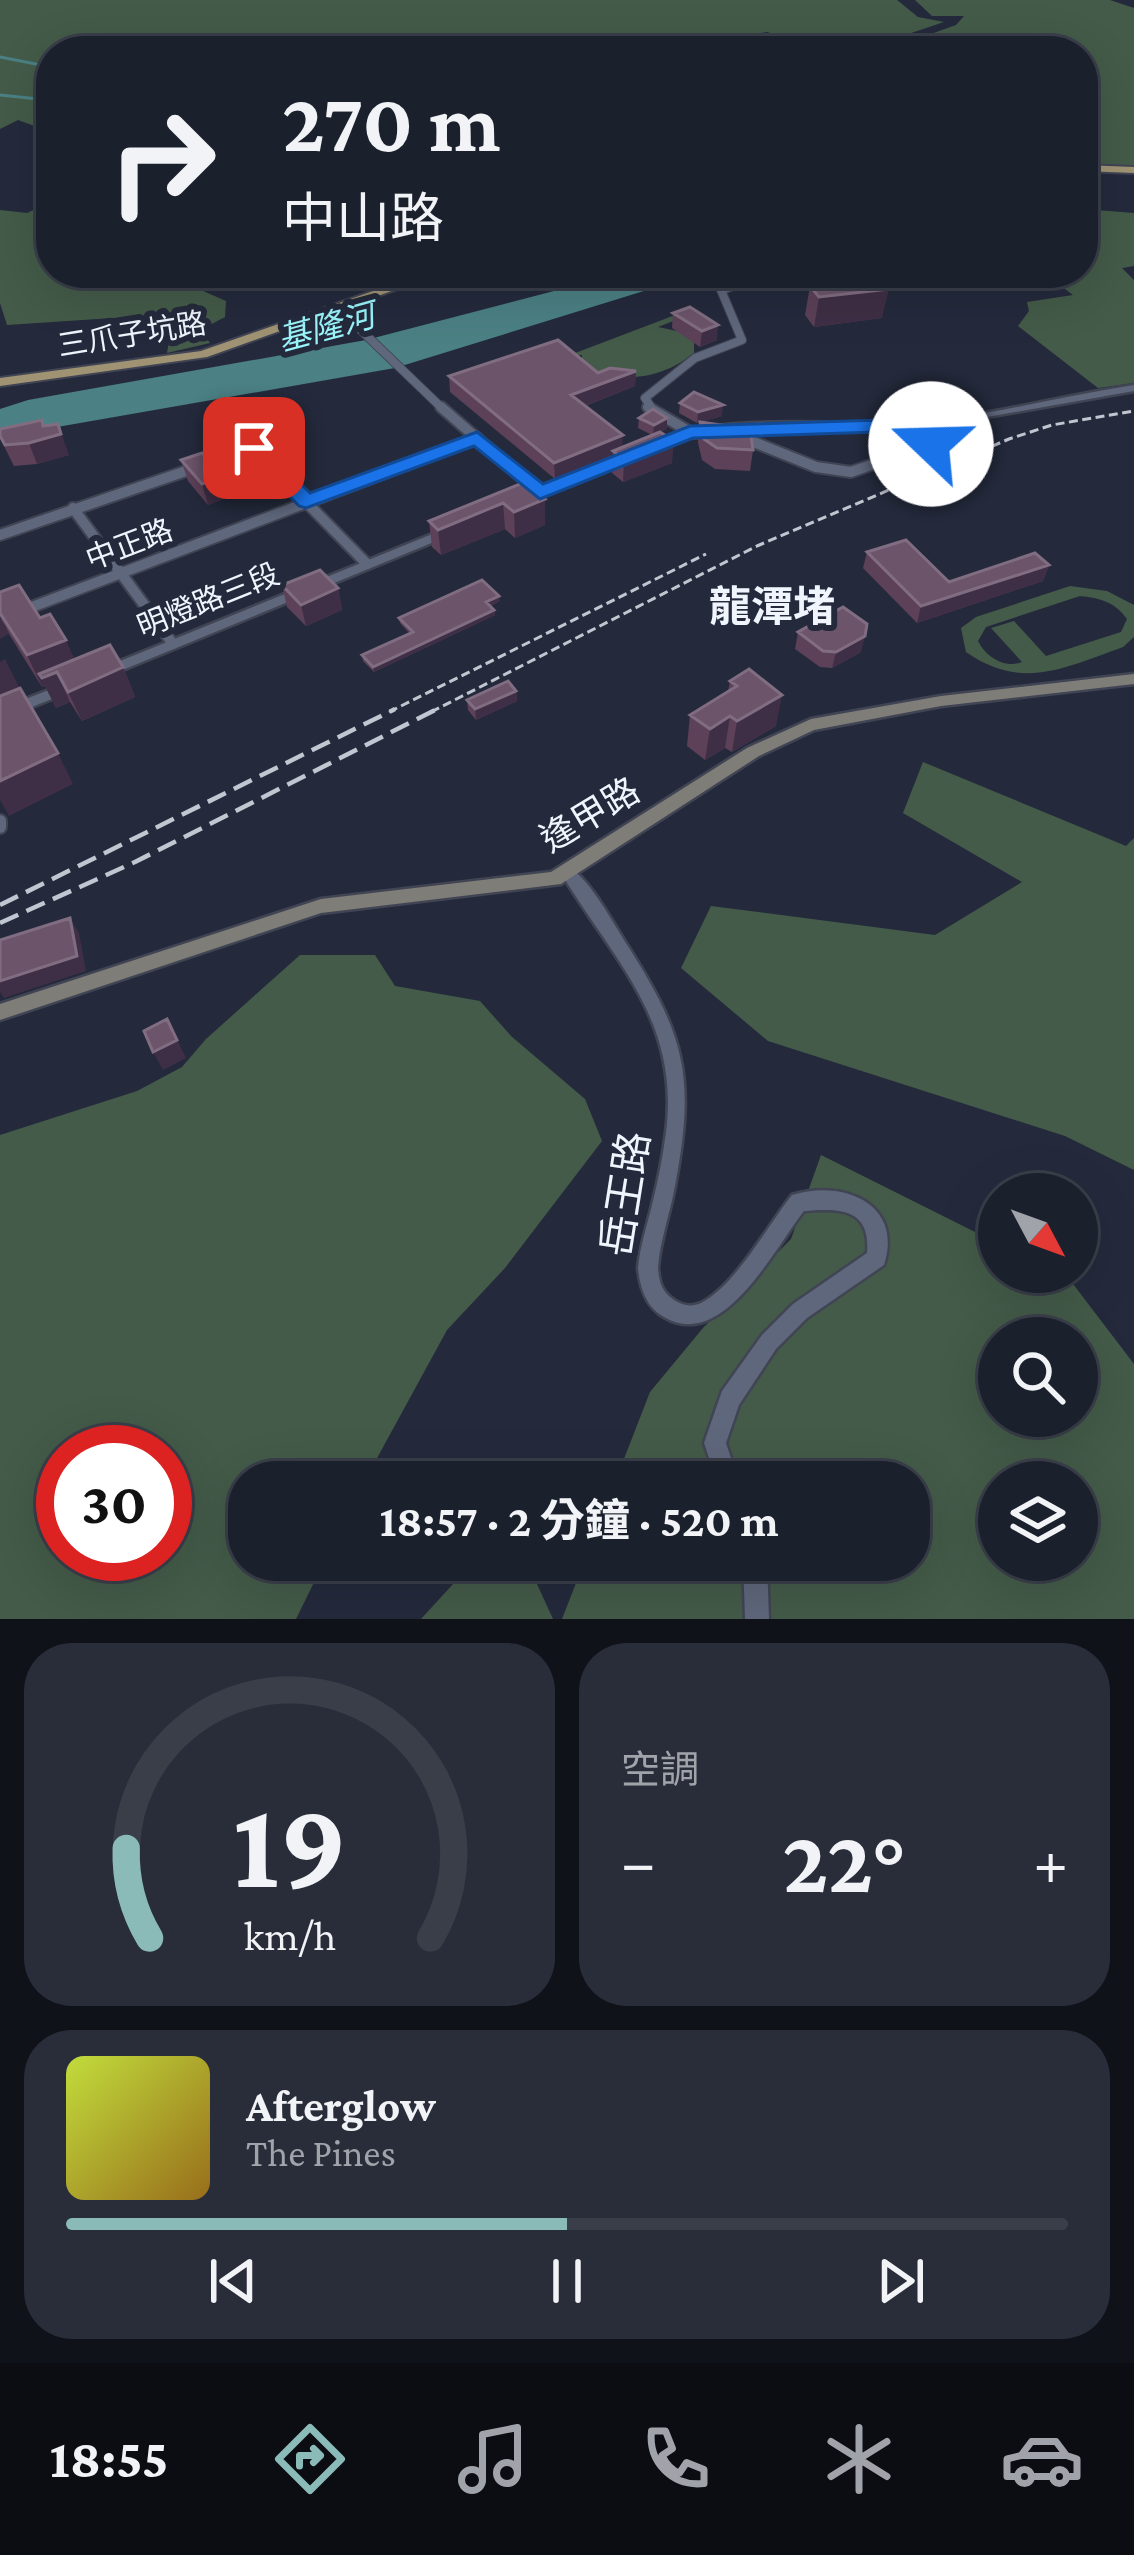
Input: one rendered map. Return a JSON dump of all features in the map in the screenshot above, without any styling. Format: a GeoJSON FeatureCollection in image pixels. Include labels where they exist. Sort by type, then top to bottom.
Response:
{"type":"FeatureCollection","features":[{"type":"Feature","properties":{"kind":"main road"},"geometry":{"type":"LineString","coordinates":[[1098,169],[1134,170]]}},
{"type":"Feature","properties":{"kind":"main road","name":"三爪子坑路"},"geometry":{"type":"LineString","coordinates":[[0,382],[203,354],[397,288]]}},
{"type":"Feature","properties":{"kind":"main road","name":"逢甲路"},"geometry":{"type":"LineString","coordinates":[[0,1012],[321,906],[485,890],[569,873],[722,771],[811,724],[941,700],[1134,679]]}},
{"type":"Feature","properties":{"kind":"street"},"geometry":{"type":"LineString","coordinates":[[727,288],[721,290],[742,340],[711,349],[645,398],[646,406],[690,432],[734,435],[816,467],[851,472],[931,444],[913,425]]}},
{"type":"Feature","properties":{"kind":"street"},"geometry":{"type":"LineString","coordinates":[[340,310],[418,387],[540,493]]}},
{"type":"Feature","properties":{"kind":"street"},"geometry":{"type":"LineString","coordinates":[[502,509],[690,432],[913,425],[1134,388]]}},
{"type":"Feature","properties":{"kind":"street","name":"中正路"},"geometry":{"type":"LineString","coordinates":[[0,620],[477,438]]}},
{"type":"Feature","properties":{"kind":"street"},"geometry":{"type":"LineString","coordinates":[[0,535],[254,448],[367,564]]}},
{"type":"Feature","properties":{"kind":"street"},"geometry":{"type":"LineString","coordinates":[[73,508],[173,644]]}},
{"type":"Feature","properties":{"kind":"street","name":"明燈路三段"},"geometry":{"type":"LineString","coordinates":[[0,715],[464,525]]}},
{"type":"Feature","properties":{"kind":"street","name":"岳王路"},"geometry":{"type":"LineString","coordinates":[[569,873],[641,987],[673,1054],[675,1129],[650,1253],[652,1289],[669,1311],[692,1316],[704,1313],[746,1274],[800,1202],[830,1198],[855,1204],[873,1219],[880,1237],[877,1258],[800,1311],[769,1342],[730,1399],[715,1443],[721,1461]]}},
{"type":"Feature","properties":{"kind":"street"},"geometry":{"type":"LineString","coordinates":[[755,1581],[757,1619]]}},
{"type":"Feature","properties":{"kind":"shaded area"},"geometry":{"type":"Polygon","coordinates":[[[0,0],[897,0],[918,17],[944,22],[902,36],[767,32],[742,36],[36,36],[36,127],[18,120],[0,129],[0,0]]]}},
{"type":"Feature","properties":{"kind":"shaded area"},"geometry":{"type":"Polygon","coordinates":[[[915,0],[1110,0],[1134,8],[1134,166],[1098,164],[1098,36],[925,36],[956,25],[964,16],[932,16],[915,0]]]}},
{"type":"Feature","properties":{"kind":"shaded area"},"geometry":{"type":"Polygon","coordinates":[[[36,209],[36,288],[196,288],[226,301],[225,317],[200,330],[210,343],[167,353],[171,330],[143,316],[7,325],[0,303],[0,210],[27,213],[36,209]]]}},
{"type":"Feature","properties":{"kind":"shaded area"},"geometry":{"type":"Polygon","coordinates":[[[1098,210],[1134,213],[1134,266],[1122,268],[1134,280],[1134,383],[1098,388],[1018,326],[1029,311],[1027,302],[1073,295],[1064,288],[1098,288],[1098,210]]]}},
{"type":"Feature","properties":{"kind":"shaded area"},"geometry":{"type":"Polygon","coordinates":[[[565,288],[654,288],[395,368],[0,437],[0,409],[28,400],[366,340],[565,288]]]}},
{"type":"Feature","properties":{"kind":"shaded area"},"geometry":{"type":"Polygon","coordinates":[[[691,309],[696,312],[658,327],[677,331],[694,342],[694,353],[668,369],[639,377],[610,375],[582,365],[582,355],[570,355],[691,309]]]}},
{"type":"Feature","properties":{"kind":"shaded area"},"geometry":{"type":"Polygon","coordinates":[[[1070,586],[1107,591],[1134,605],[1134,637],[1123,647],[1062,668],[1006,671],[966,652],[961,628],[976,617],[1070,586]],[[1080,596],[986,627],[978,641],[997,660],[1016,664],[1022,662],[991,628],[1014,621],[1046,656],[1121,632],[1127,619],[1122,613],[1106,602],[1080,596]]]}},
{"type":"Feature","properties":{"kind":"shaded area"},"geometry":{"type":"Polygon","coordinates":[[[923,762],[1126,846],[1134,838],[1134,1170],[1065,1136],[768,1041],[681,968],[711,906],[935,935],[1022,882],[903,813],[923,762]]]}},
{"type":"Feature","properties":{"kind":"shaded area"},"geometry":{"type":"Polygon","coordinates":[[[300,955],[375,955],[395,986],[480,1001],[511,1036],[585,1099],[602,1141],[505,1268],[447,1330],[375,1461],[228,1461],[228,1581],[315,1581],[296,1619],[0,1619],[0,1135],[137,1091],[182,1067],[206,1039],[300,955]]]}},
{"type":"Feature","properties":{"kind":"shaded area"},"geometry":{"type":"Polygon","coordinates":[[[821,1155],[978,1234],[978,1293],[1080,1293],[1134,1364],[1134,1619],[562,1619],[577,1581],[930,1581],[930,1461],[623,1461],[650,1392],[703,1328],[791,1239],[821,1155]]]}},
{"type":"Feature","properties":{"kind":"shaded area"},"geometry":{"type":"Polygon","coordinates":[[[456,1581],[536,1581],[553,1619],[421,1619],[456,1581]]]}},
{"type":"Feature","properties":{"kind":"building"},"geometry":{"type":"Polygon","coordinates":[[[812,288],[889,289],[819,297],[812,288]]]}},
{"type":"Feature","properties":{"kind":"building"},"geometry":{"type":"Polygon","coordinates":[[[690,307],[718,325],[702,331],[673,313],[690,307]]]}},
{"type":"Feature","properties":{"kind":"building"},"geometry":{"type":"Polygon","coordinates":[[[318,313],[334,318],[321,327],[304,322],[318,313]]]}},
{"type":"Feature","properties":{"kind":"building"},"geometry":{"type":"Polygon","coordinates":[[[558,340],[598,373],[610,368],[636,371],[571,395],[623,435],[554,463],[449,376],[558,340]]]}},
{"type":"Feature","properties":{"kind":"building"},"geometry":{"type":"Polygon","coordinates":[[[694,392],[723,405],[698,412],[680,403],[694,392]]]}},
{"type":"Feature","properties":{"kind":"building"},"geometry":{"type":"Polygon","coordinates":[[[260,408],[280,430],[222,442],[210,428],[223,424],[220,421],[260,408]]]}},
{"type":"Feature","properties":{"kind":"building"},"geometry":{"type":"Polygon","coordinates":[[[653,409],[667,418],[654,425],[639,418],[653,409]]]}},
{"type":"Feature","properties":{"kind":"building"},"geometry":{"type":"Polygon","coordinates":[[[42,420],[43,426],[58,424],[61,434],[5,445],[0,436],[0,429],[42,420]]]}},
{"type":"Feature","properties":{"kind":"building"},"geometry":{"type":"Polygon","coordinates":[[[700,422],[750,429],[753,450],[717,448],[704,439],[700,422]]]}},
{"type":"Feature","properties":{"kind":"building"},"geometry":{"type":"Polygon","coordinates":[[[894,422],[916,429],[888,439],[874,428],[894,422]]]}},
{"type":"Feature","properties":{"kind":"building"},"geometry":{"type":"Polygon","coordinates":[[[660,432],[674,441],[624,460],[613,451],[660,432]]]}},
{"type":"Feature","properties":{"kind":"building"},"geometry":{"type":"Polygon","coordinates":[[[202,453],[223,476],[202,484],[181,460],[202,453]]]}},
{"type":"Feature","properties":{"kind":"building"},"geometry":{"type":"Polygon","coordinates":[[[525,482],[545,499],[514,512],[503,503],[438,530],[429,521],[525,482]]]}},
{"type":"Feature","properties":{"kind":"building"},"geometry":{"type":"Polygon","coordinates":[[[906,540],[949,582],[1035,553],[1049,565],[921,606],[867,552],[906,540]]]}},
{"type":"Feature","properties":{"kind":"building"},"geometry":{"type":"Polygon","coordinates":[[[320,570],[338,588],[301,605],[282,585],[320,570]]]}},
{"type":"Feature","properties":{"kind":"building"},"geometry":{"type":"Polygon","coordinates":[[[482,580],[499,596],[486,602],[494,610],[373,667],[362,655],[413,632],[399,618],[482,580]]]}},
{"type":"Feature","properties":{"kind":"building"},"geometry":{"type":"Polygon","coordinates":[[[19,585],[40,618],[50,614],[66,640],[27,655],[0,613],[0,592],[19,585]]]}},
{"type":"Feature","properties":{"kind":"building"},"geometry":{"type":"Polygon","coordinates":[[[843,607],[867,624],[865,636],[836,652],[823,651],[798,632],[843,607]]]}},
{"type":"Feature","properties":{"kind":"building"},"geometry":{"type":"Polygon","coordinates":[[[110,645],[123,667],[68,692],[57,672],[42,678],[39,674],[110,645]]]}},
{"type":"Feature","properties":{"kind":"building"},"geometry":{"type":"Polygon","coordinates":[[[749,669],[782,695],[737,721],[730,716],[710,729],[690,715],[737,686],[730,681],[749,669]]]}},
{"type":"Feature","properties":{"kind":"building"},"geometry":{"type":"Polygon","coordinates":[[[508,681],[516,691],[475,709],[467,700],[508,681]]]}},
{"type":"Feature","properties":{"kind":"building"},"geometry":{"type":"Polygon","coordinates":[[[20,688],[58,753],[0,781],[0,696],[20,688]]]}},
{"type":"Feature","properties":{"kind":"building"},"geometry":{"type":"Polygon","coordinates":[[[70,918],[77,956],[0,981],[0,940],[70,918]]]}},
{"type":"Feature","properties":{"kind":"building"},"geometry":{"type":"Polygon","coordinates":[[[167,1019],[177,1040],[153,1052],[144,1031],[167,1019]]]}},
{"type":"Feature","properties":{"kind":"waterway"},"geometry":{"type":"LineString","coordinates":[[0,57],[36,64]]}},
{"type":"Feature","properties":{"kind":"waterway"},"geometry":{"type":"LineString","coordinates":[[0,95],[36,99]]}},
{"type":"Feature","properties":{"kind":"railway"},"geometry":{"type":"LineString","coordinates":[[431,712],[757,546],[1009,439],[1052,425],[1134,411]]}},
{"type":"Feature","properties":{"kind":"railway"},"geometry":{"type":"LineString","coordinates":[[389,712],[706,554]]}},
{"type":"Feature","properties":{"kind":"railway"},"geometry":{"type":"LineString","coordinates":[[0,905],[395,709]]}},
{"type":"Feature","properties":{"kind":"railway"},"geometry":{"type":"LineString","coordinates":[[0,923],[135,862],[437,709]]}},
{"type":"Feature","properties":{"kind":"district","name":"龍潭堵"},"geometry":{"type":"Point","coordinates":[772,606]}},
{"type":"Feature","properties":{"kind":"route"},"geometry":{"type":"LineString","coordinates":[[254,448],[306,501],[477,438],[540,493],[690,432],[913,425],[931,444]]}},
{"type":"Feature","properties":{"kind":"water label","name":"基隆河"},"geometry":{"type":"Point","coordinates":[326,327]}}]}
